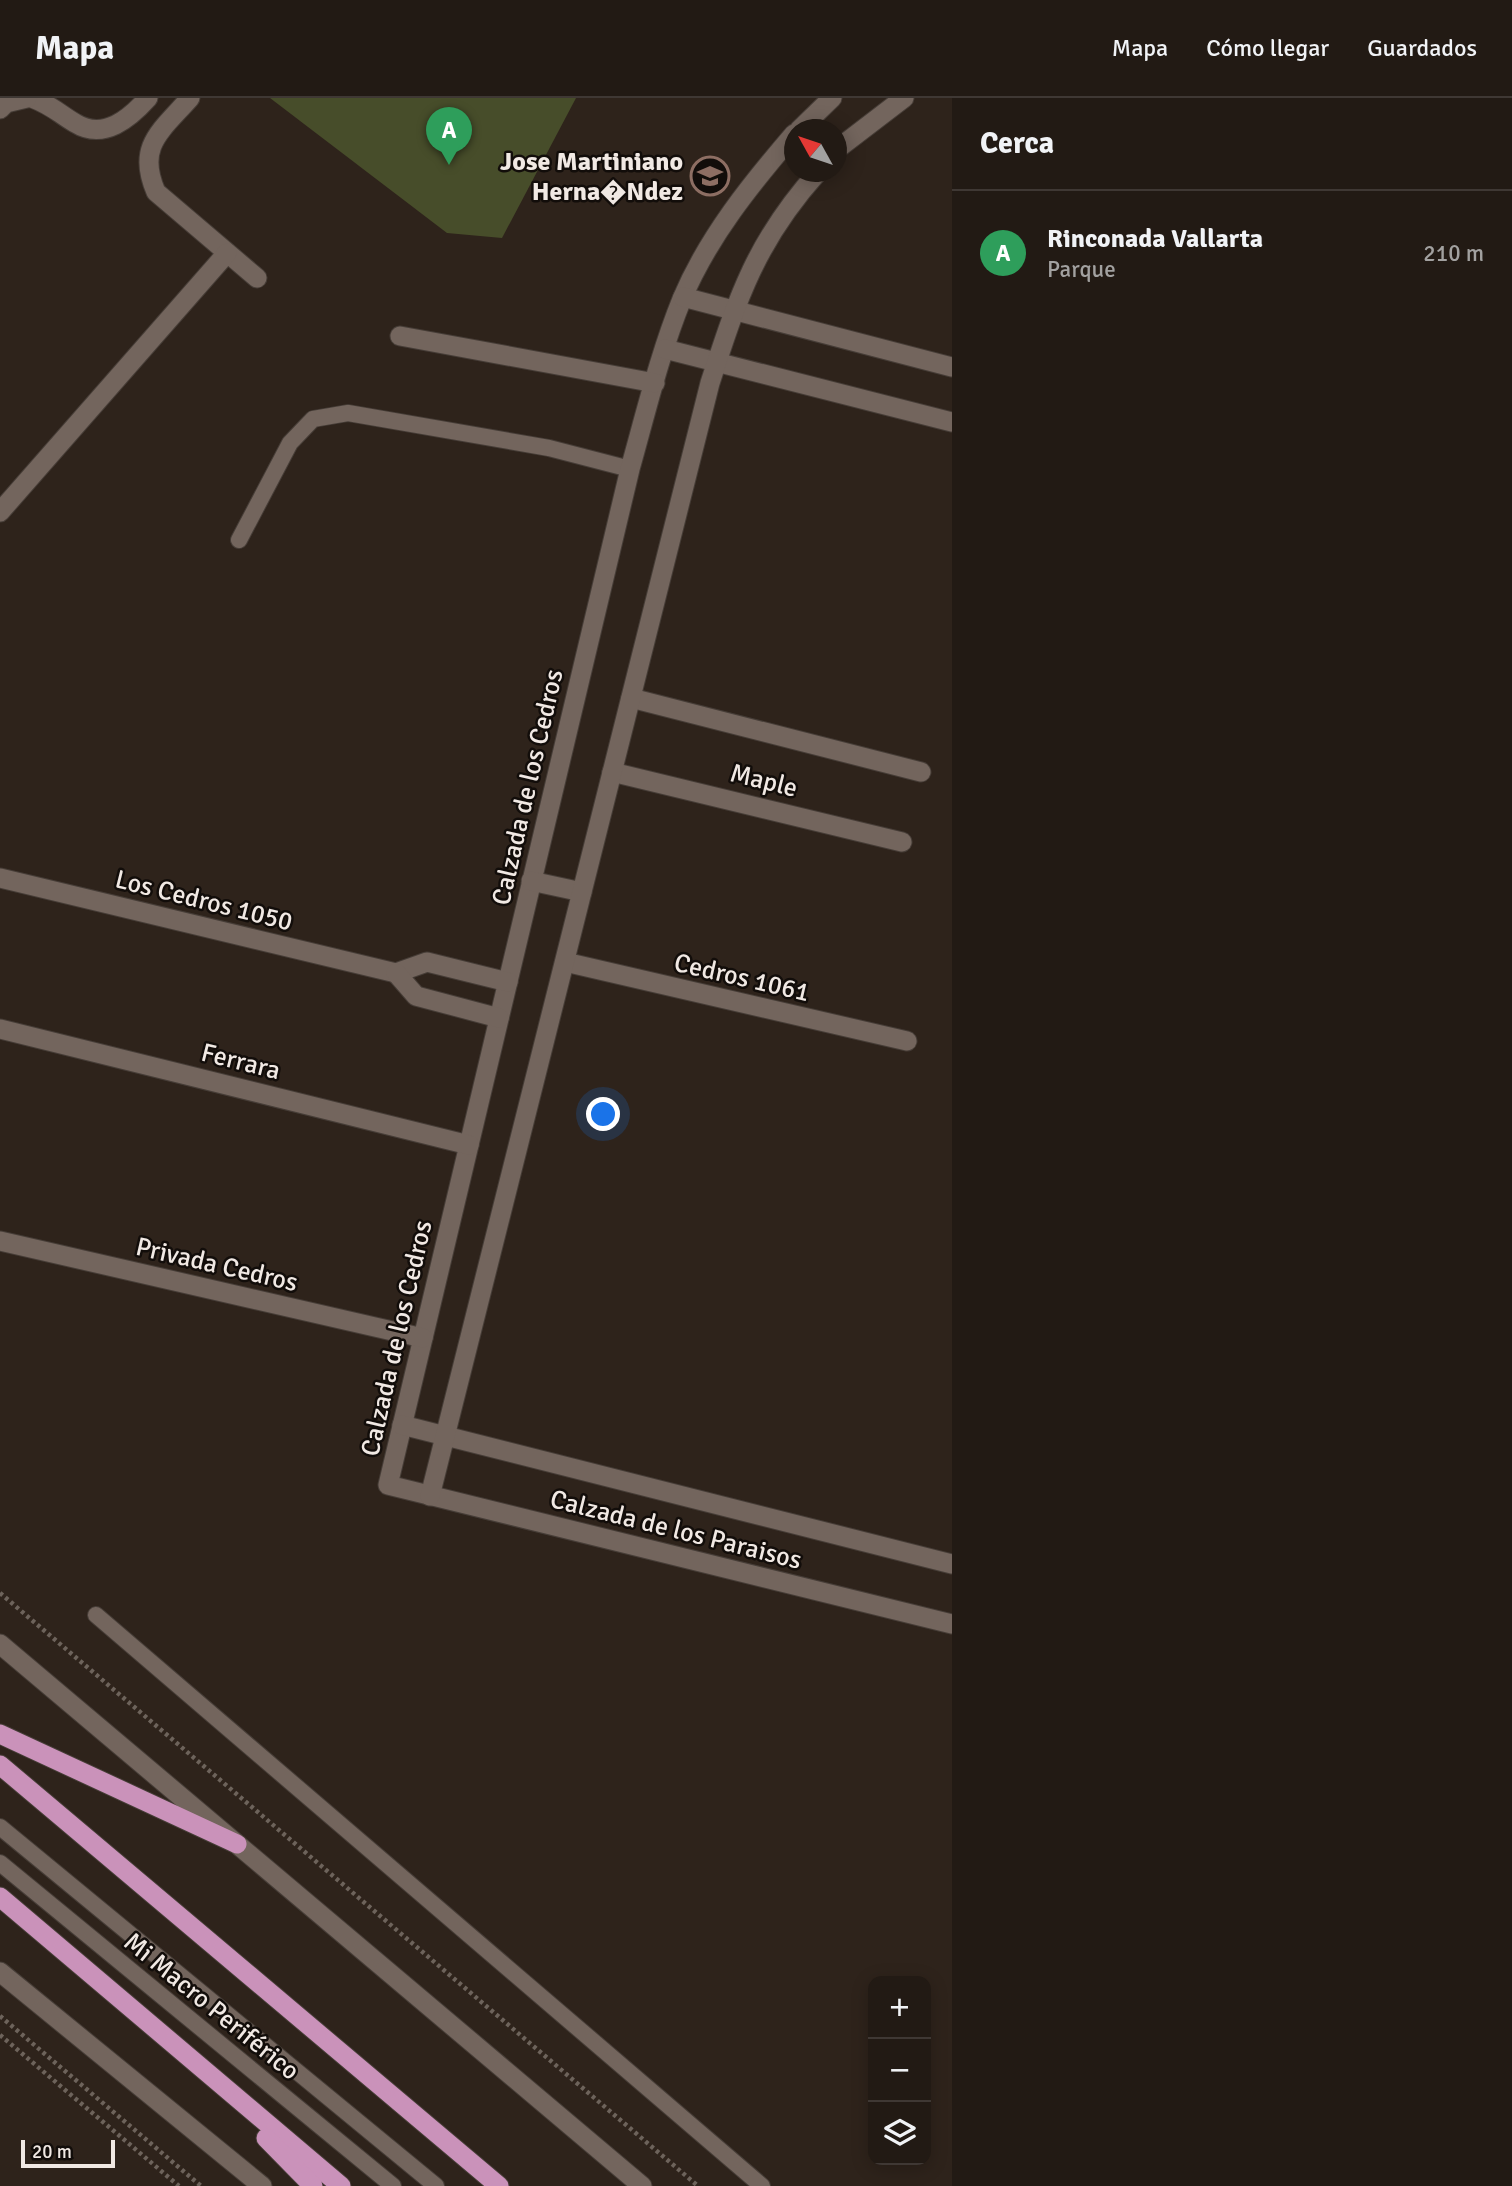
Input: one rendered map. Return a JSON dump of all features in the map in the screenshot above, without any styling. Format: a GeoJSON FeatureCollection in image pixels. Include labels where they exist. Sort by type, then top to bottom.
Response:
{"type":"FeatureCollection","features":[{"type":"Feature","properties":{"kind":"highway"},"geometry":{"type":"LineString","coordinates":[[0,1734],[237,1844]]}},
{"type":"Feature","properties":{"kind":"highway"},"geometry":{"type":"LineString","coordinates":[[0,1765],[499,2186]]}},
{"type":"Feature","properties":{"kind":"highway"},"geometry":{"type":"LineString","coordinates":[[0,1897],[341,2186]]}},
{"type":"Feature","properties":{"kind":"highway"},"geometry":{"type":"LineString","coordinates":[[195,2065],[313,2186]]}},
{"type":"Feature","properties":{"kind":"street"},"geometry":{"type":"LineString","coordinates":[[0,108],[6,103],[29,98],[56,107],[77,125],[116,126],[129,119],[148,98]]}},
{"type":"Feature","properties":{"kind":"street"},"geometry":{"type":"LineString","coordinates":[[190,98],[158,135],[148,155],[148,173],[156,192],[257,278]]}},
{"type":"Feature","properties":{"kind":"street"},"geometry":{"type":"LineString","coordinates":[[810,119],[832,98]]}},
{"type":"Feature","properties":{"kind":"street"},"geometry":{"type":"LineString","coordinates":[[847,142],[904,98]]}},
{"type":"Feature","properties":{"kind":"street","name":"Calzada de los Cedros"},"geometry":{"type":"LineString","coordinates":[[388,1485],[630,469],[665,349],[683,298],[737,203],[784,146]]}},
{"type":"Feature","properties":{"kind":"street"},"geometry":{"type":"LineString","coordinates":[[430,1496],[717,362],[749,271],[772,230],[810,182]]}},
{"type":"Feature","properties":{"kind":"street"},"geometry":{"type":"LineString","coordinates":[[0,512],[228,253]]}},
{"type":"Feature","properties":{"kind":"street"},"geometry":{"type":"LineString","coordinates":[[683,298],[952,367]]}},
{"type":"Feature","properties":{"kind":"street"},"geometry":{"type":"LineString","coordinates":[[400,336],[655,383]]}},
{"type":"Feature","properties":{"kind":"street"},"geometry":{"type":"LineString","coordinates":[[665,349],[952,422]]}},
{"type":"Feature","properties":{"kind":"street"},"geometry":{"type":"LineString","coordinates":[[631,698],[921,772]]}},
{"type":"Feature","properties":{"kind":"street","name":"Maple"},"geometry":{"type":"LineString","coordinates":[[612,772],[902,842]]}},
{"type":"Feature","properties":{"kind":"street","name":"Los Cedros 1050"},"geometry":{"type":"LineString","coordinates":[[0,878],[396,973]]}},
{"type":"Feature","properties":{"kind":"street"},"geometry":{"type":"LineString","coordinates":[[531,881],[582,891]]}},
{"type":"Feature","properties":{"kind":"street"},"geometry":{"type":"LineString","coordinates":[[499,1018],[416,996],[396,973],[427,962],[508,982]]}},
{"type":"Feature","properties":{"kind":"street","name":"Cedros 1061"},"geometry":{"type":"LineString","coordinates":[[565,962],[907,1041]]}},
{"type":"Feature","properties":{"kind":"street","name":"Ferrara"},"geometry":{"type":"LineString","coordinates":[[0,1029],[469,1145]]}},
{"type":"Feature","properties":{"kind":"street","name":"Privada Cedros"},"geometry":{"type":"LineString","coordinates":[[0,1241],[423,1338]]}},
{"type":"Feature","properties":{"kind":"street","name":"Calzada de los Paraisos"},"geometry":{"type":"LineString","coordinates":[[402,1425],[952,1564]]}},
{"type":"Feature","properties":{"kind":"street","name":"Calzada de los Paraisos"},"geometry":{"type":"LineString","coordinates":[[388,1485],[952,1624]]}},
{"type":"Feature","properties":{"kind":"street"},"geometry":{"type":"LineString","coordinates":[[0,1644],[642,2186]]}},
{"type":"Feature","properties":{"kind":"street"},"geometry":{"type":"LineString","coordinates":[[0,1972],[262,2186]]}},
{"type":"Feature","properties":{"kind":"lane"},"geometry":{"type":"LineString","coordinates":[[239,540],[290,443],[313,419],[348,413],[549,448],[630,469]]}},
{"type":"Feature","properties":{"kind":"lane"},"geometry":{"type":"LineString","coordinates":[[96,1615],[762,2186]]}},
{"type":"Feature","properties":{"kind":"lane"},"geometry":{"type":"LineString","coordinates":[[0,1827],[436,2186]]}},
{"type":"Feature","properties":{"kind":"lane","name":"Mi Macro Periférico"},"geometry":{"type":"LineString","coordinates":[[0,1863],[393,2186]]}},
{"type":"Feature","properties":{"kind":"path"},"geometry":{"type":"LineString","coordinates":[[0,1593],[698,2186]]}},
{"type":"Feature","properties":{"kind":"path"},"geometry":{"type":"LineString","coordinates":[[0,2016],[201,2186]]}},
{"type":"Feature","properties":{"kind":"path"},"geometry":{"type":"LineString","coordinates":[[0,2035],[179,2186]]}},
{"type":"Feature","properties":{"kind":"green space"},"geometry":{"type":"Polygon","coordinates":[[[270,98],[576,98],[502,238],[447,233],[270,98]]]}},
{"type":"Feature","properties":{"kind":"place","name":"Rinconada Vallarta"},"geometry":{"type":"Point","coordinates":[449,165]}},
{"type":"Feature","properties":{"kind":"place","name":"Jose Martiniano Herna�Ndez"},"geometry":{"type":"Point","coordinates":[710,176]}}]}
